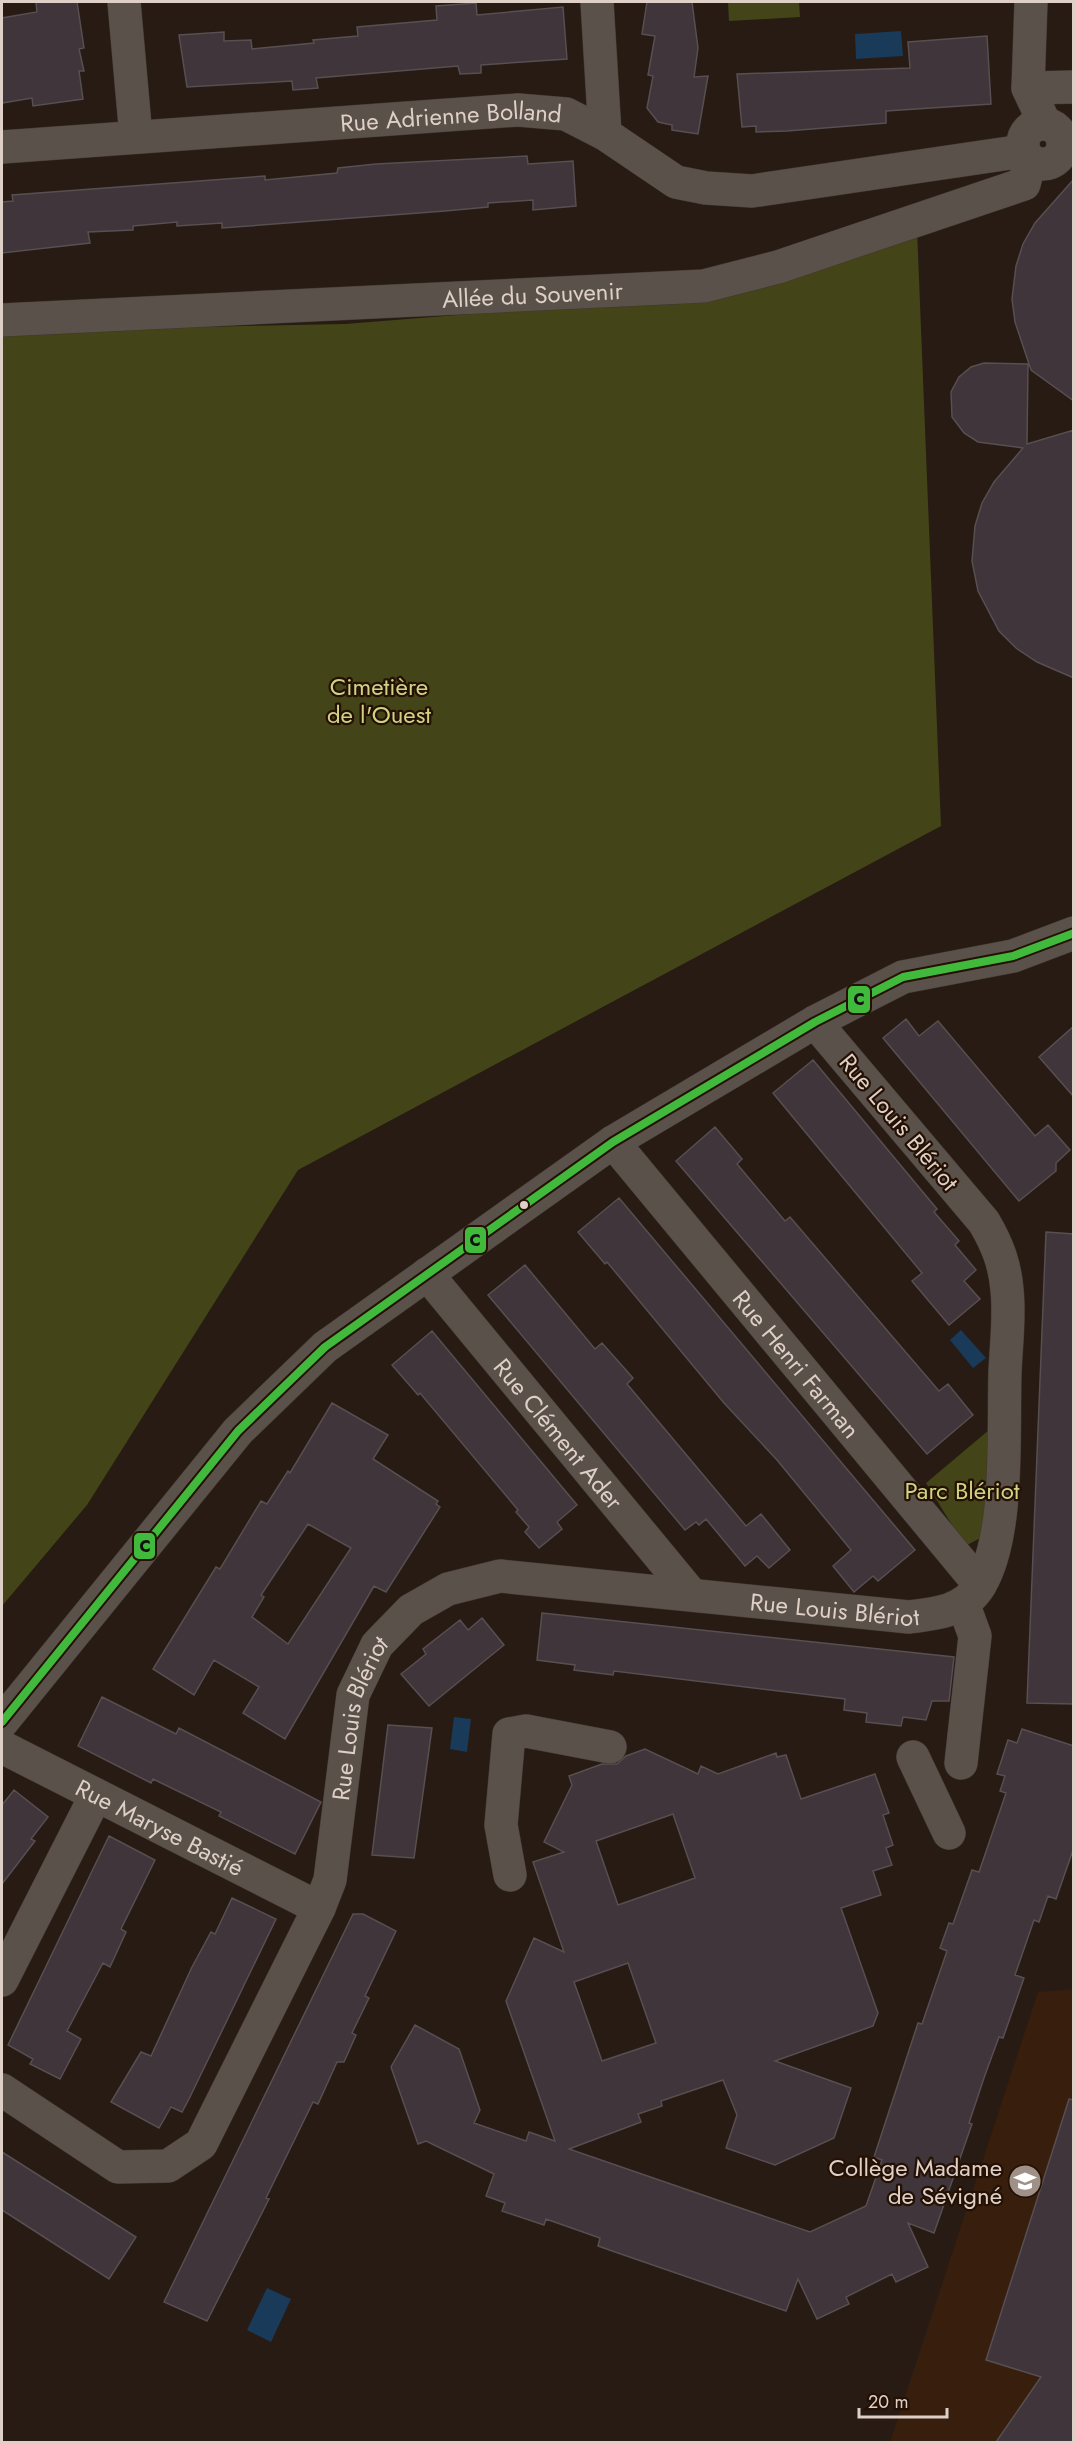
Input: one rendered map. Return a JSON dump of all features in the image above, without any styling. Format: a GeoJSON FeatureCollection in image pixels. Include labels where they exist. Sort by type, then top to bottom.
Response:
{"type":"FeatureCollection","features":[{"type":"Feature","properties":{"kind":"street"},"geometry":{"type":"LineString","coordinates":[[124,2],[136,137]]}},
{"type":"Feature","properties":{"kind":"street"},"geometry":{"type":"LineString","coordinates":[[597,2],[606,134]]}},
{"type":"Feature","properties":{"kind":"street"},"geometry":{"type":"LineString","coordinates":[[1031,2],[1028,88],[1061,138]]}},
{"type":"Feature","properties":{"kind":"street"},"geometry":{"type":"LineString","coordinates":[[1028,88],[1074,87]]}},
{"type":"Feature","properties":{"kind":"street","name":"Rue Adrienne Bolland"},"geometry":{"type":"LineString","coordinates":[[2,147],[518,110],[566,114],[606,134],[676,182],[706,188],[752,191],[1027,156],[1045,165],[1058,158],[1061,138]]}},
{"type":"Feature","properties":{"kind":"street","name":"Allée du Souvenir"},"geometry":{"type":"LineString","coordinates":[[2,320],[704,286],[778,267],[1024,184],[1027,156]]}},
{"type":"Feature","properties":{"kind":"street"},"geometry":{"type":"LineString","coordinates":[[2,1722],[238,1431],[325,1347],[613,1142],[815,1022],[903,977],[1013,956],[1074,933]]}},
{"type":"Feature","properties":{"kind":"street","name":"Rue Louis Blériot"},"geometry":{"type":"LineString","coordinates":[[2,2090],[118,2168],[168,2166],[201,2144],[319,1908],[330,1880],[353,1695],[377,1645],[411,1610],[448,1589],[500,1576],[909,1617],[940,1614],[972,1594],[998,1536],[1007,1291],[1000,1249],[984,1222],[815,1022]]}},
{"type":"Feature","properties":{"kind":"street","name":"Rue Henri Farman"},"geometry":{"type":"LineString","coordinates":[[613,1142],[972,1594]]}},
{"type":"Feature","properties":{"kind":"street","name":"Rue Clément Ader"},"geometry":{"type":"LineString","coordinates":[[427,1274],[691,1594]]}},
{"type":"Feature","properties":{"kind":"street"},"geometry":{"type":"LineString","coordinates":[[961,1763],[975,1636],[972,1594]]}},
{"type":"Feature","properties":{"kind":"street"},"geometry":{"type":"LineString","coordinates":[[510,1875],[501,1825],[509,1734],[526,1731],[609,1747]]}},
{"type":"Feature","properties":{"kind":"street","name":"Rue Maryse Bastié"},"geometry":{"type":"LineString","coordinates":[[2,1747],[319,1908]]}},
{"type":"Feature","properties":{"kind":"street"},"geometry":{"type":"LineString","coordinates":[[913,1757],[949,1833]]}},
{"type":"Feature","properties":{"kind":"street"},"geometry":{"type":"LineString","coordinates":[[2,1980],[96,1794]]}},
{"type":"Feature","properties":{"kind":"shaded area","name":"Collège Madame de Sévigné"},"geometry":{"type":"Polygon","coordinates":[[[1073,1989],[1073,2442],[890,2442],[1038,1992],[1073,1989]]]}},
{"type":"Feature","properties":{"kind":"green space"},"geometry":{"type":"Polygon","coordinates":[[[728,2],[799,2],[800,17],[729,21],[728,2]]]}},
{"type":"Feature","properties":{"kind":"green space","name":"Cimetière de l'Ouest"},"geometry":{"type":"Polygon","coordinates":[[[917,229],[941,826],[298,1170],[87,1505],[2,1606],[2,331],[345,324],[706,295],[917,229]]]}},
{"type":"Feature","properties":{"kind":"green space","name":"Parc Blériot"},"geometry":{"type":"Polygon","coordinates":[[[989,1430],[990,1533],[965,1546],[926,1483],[989,1430]]]}},
{"type":"Feature","properties":{"kind":"water"},"geometry":{"type":"Polygon","coordinates":[[[901,31],[903,56],[856,59],[855,34],[901,31]]]}},
{"type":"Feature","properties":{"kind":"water"},"geometry":{"type":"Polygon","coordinates":[[[961,1330],[986,1358],[973,1368],[950,1340],[961,1330]]]}},
{"type":"Feature","properties":{"kind":"water"},"geometry":{"type":"Polygon","coordinates":[[[454,1717],[471,1719],[467,1752],[450,1749],[454,1717]]]}},
{"type":"Feature","properties":{"kind":"water"},"geometry":{"type":"Polygon","coordinates":[[[267,2288],[291,2299],[271,2342],[247,2330],[267,2288]]]}},
{"type":"Feature","properties":{"kind":"building"},"geometry":{"type":"Polygon","coordinates":[[[36,2],[77,2],[84,48],[79,49],[84,71],[79,71],[83,99],[33,106],[32,98],[2,103],[2,18],[37,12],[36,2]]]}},
{"type":"Feature","properties":{"kind":"building"},"geometry":{"type":"Polygon","coordinates":[[[647,2],[692,2],[698,48],[694,77],[708,76],[698,134],[672,130],[672,125],[658,122],[647,108],[653,76],[648,75],[655,36],[642,34],[647,2]]]}},
{"type":"Feature","properties":{"kind":"building"},"geometry":{"type":"Polygon","coordinates":[[[476,3],[477,15],[563,7],[567,59],[481,65],[481,73],[460,74],[458,66],[316,78],[318,88],[293,90],[292,81],[187,87],[179,35],[224,32],[224,41],[251,40],[252,49],[314,43],[313,40],[358,36],[357,27],[437,20],[436,6],[476,3]]]}},
{"type":"Feature","properties":{"kind":"building"},"geometry":{"type":"Polygon","coordinates":[[[987,36],[991,104],[886,111],[886,123],[756,132],[756,126],[742,127],[737,74],[910,68],[908,42],[987,36]]]}},
{"type":"Feature","properties":{"kind":"building"},"geometry":{"type":"Polygon","coordinates":[[[527,156],[528,164],[573,161],[576,206],[533,210],[533,200],[488,203],[488,207],[445,211],[222,228],[222,223],[177,226],[177,222],[133,226],[133,230],[88,232],[90,243],[2,253],[2,202],[13,201],[12,195],[265,176],[265,180],[337,173],[338,168],[376,164],[527,156]]]}},
{"type":"Feature","properties":{"kind":"building"},"geometry":{"type":"Polygon","coordinates":[[[1074,179],[1074,401],[1031,370],[1015,322],[1012,299],[1016,266],[1023,244],[1035,223],[1074,179]]]}},
{"type":"Feature","properties":{"kind":"building"},"geometry":{"type":"Polygon","coordinates":[[[984,363],[1028,364],[1027,444],[1074,430],[1074,678],[1037,662],[1016,648],[999,631],[978,591],[972,561],[975,526],[982,503],[994,482],[1023,448],[978,442],[964,433],[952,417],[951,392],[959,377],[971,367],[984,363]]]}},
{"type":"Feature","properties":{"kind":"building"},"geometry":{"type":"Polygon","coordinates":[[[906,1019],[919,1036],[938,1021],[1035,1136],[1048,1125],[1070,1150],[1056,1163],[1056,1171],[1019,1201],[883,1038],[906,1019]]]}},
{"type":"Feature","properties":{"kind":"building"},"geometry":{"type":"Polygon","coordinates":[[[1074,1026],[1074,1097],[1039,1057],[1074,1026]]]}},
{"type":"Feature","properties":{"kind":"building"},"geometry":{"type":"Polygon","coordinates":[[[813,1060],[937,1209],[934,1212],[959,1241],[955,1245],[976,1270],[964,1281],[980,1299],[949,1325],[912,1281],[922,1273],[773,1093],[813,1060]]]}},
{"type":"Feature","properties":{"kind":"building"},"geometry":{"type":"Polygon","coordinates":[[[715,1127],[742,1159],[737,1164],[785,1221],[790,1217],[939,1391],[948,1384],[973,1415],[927,1454],[676,1161],[715,1127]]]}},
{"type":"Feature","properties":{"kind":"building"},"geometry":{"type":"Polygon","coordinates":[[[619,1198],[915,1550],[878,1581],[873,1576],[854,1592],[833,1566],[851,1550],[777,1460],[724,1403],[607,1262],[605,1264],[578,1232],[619,1198]]]}},
{"type":"Feature","properties":{"kind":"building"},"geometry":{"type":"Polygon","coordinates":[[[1046,1232],[1074,1234],[1074,1704],[1027,1703],[1046,1232]]]}},
{"type":"Feature","properties":{"kind":"building"},"geometry":{"type":"Polygon","coordinates":[[[525,1265],[595,1349],[602,1343],[633,1378],[627,1384],[746,1526],[761,1514],[790,1550],[769,1568],[757,1556],[745,1566],[706,1519],[699,1525],[696,1522],[685,1530],[488,1295],[525,1265]]]}},
{"type":"Feature","properties":{"kind":"building"},"geometry":{"type":"Polygon","coordinates":[[[432,1331],[577,1505],[557,1522],[562,1529],[539,1548],[525,1532],[529,1527],[516,1512],[518,1510],[420,1393],[418,1395],[392,1365],[432,1331]]]}},
{"type":"Feature","properties":{"kind":"building"},"geometry":{"type":"Polygon","coordinates":[[[332,1403],[388,1435],[373,1459],[438,1501],[436,1504],[440,1507],[386,1592],[374,1586],[285,1739],[243,1713],[259,1687],[214,1660],[194,1695],[153,1669],[216,1567],[220,1569],[261,1501],[267,1504],[288,1471],[290,1473],[332,1403]],[[308,1524],[261,1595],[264,1597],[252,1617],[288,1644],[351,1548],[308,1524]]]}},
{"type":"Feature","properties":{"kind":"building"},"geometry":{"type":"Polygon","coordinates":[[[542,1613],[954,1657],[949,1701],[932,1701],[926,1720],[903,1717],[901,1726],[866,1722],[867,1713],[844,1710],[845,1699],[614,1671],[613,1675],[574,1670],[575,1665],[537,1660],[542,1613]]]}},
{"type":"Feature","properties":{"kind":"building"},"geometry":{"type":"Polygon","coordinates":[[[482,1618],[504,1645],[429,1706],[401,1674],[426,1654],[423,1649],[460,1620],[468,1630],[482,1618]]]}},
{"type":"Feature","properties":{"kind":"building"},"geometry":{"type":"Polygon","coordinates":[[[102,1697],[176,1734],[179,1728],[321,1802],[295,1854],[219,1816],[221,1812],[153,1779],[151,1783],[78,1746],[102,1697]]]}},
{"type":"Feature","properties":{"kind":"building"},"geometry":{"type":"Polygon","coordinates":[[[388,1725],[432,1728],[414,1858],[372,1855],[388,1725]]]}},
{"type":"Feature","properties":{"kind":"building"},"geometry":{"type":"Polygon","coordinates":[[[1022,1729],[1074,1746],[1074,1847],[1056,1899],[1048,1896],[1039,1922],[1034,1920],[1015,1975],[1024,1978],[1003,2038],[999,2037],[985,2075],[969,2123],[972,2124],[934,2233],[908,2223],[928,2267],[896,2282],[892,2274],[846,2297],[849,2304],[817,2319],[798,2279],[786,2311],[598,2246],[600,2238],[546,2219],[544,2225],[502,2211],[505,2203],[486,2196],[494,2174],[426,2141],[418,2144],[391,2067],[415,2025],[459,2049],[480,2110],[474,2123],[526,2141],[529,2132],[555,2141],[506,2001],[534,1938],[564,1952],[533,1862],[564,1852],[544,1842],[572,1785],[569,1776],[602,1764],[617,1764],[626,1756],[645,1749],[698,1774],[701,1766],[718,1774],[776,1753],[777,1757],[786,1755],[801,1799],[875,1774],[889,1813],[883,1815],[893,1845],[886,1848],[892,1865],[873,1871],[881,1895],[841,1908],[878,2013],[873,2026],[775,2061],[851,2088],[834,2138],[775,2165],[726,2148],[737,2115],[723,2080],[661,2101],[662,2106],[638,2114],[641,2122],[569,2149],[810,2232],[866,2206],[882,2160],[874,2157],[918,2023],[922,2024],[947,1951],[940,1948],[949,1923],[953,1924],[972,1870],[979,1872],[1006,1793],[1000,1791],[1005,1776],[997,1774],[1008,1740],[1017,1743],[1022,1729]],[[673,1814],[596,1841],[618,1905],[695,1878],[673,1814]],[[628,1963],[574,1982],[602,2061],[656,2043],[628,1963]]]}},
{"type":"Feature","properties":{"kind":"building"},"geometry":{"type":"Polygon","coordinates":[[[14,1790],[48,1817],[31,1839],[35,1841],[2,1884],[2,1805],[14,1790]]]}},
{"type":"Feature","properties":{"kind":"building"},"geometry":{"type":"Polygon","coordinates":[[[109,1836],[155,1860],[121,1929],[126,1932],[110,1967],[103,1963],[67,2031],[81,2039],[60,2079],[30,2064],[33,2059],[8,2045],[109,1836]]]}},
{"type":"Feature","properties":{"kind":"building"},"geometry":{"type":"Polygon","coordinates":[[[232,1898],[276,1919],[182,2112],[171,2107],[159,2128],[111,2102],[141,2052],[151,2056],[192,1967],[211,1932],[215,1934],[232,1898]]]}},
{"type":"Feature","properties":{"kind":"building"},"geometry":{"type":"Polygon","coordinates":[[[353,1914],[363,1914],[396,1931],[365,1996],[369,1998],[352,2033],[356,2035],[344,2062],[337,2062],[318,2104],[313,2102],[266,2198],[269,2199],[207,2321],[164,2302],[353,1914]]]}},
{"type":"Feature","properties":{"kind":"building"},"geometry":{"type":"Polygon","coordinates":[[[1069,2099],[1074,2100],[1074,2442],[996,2442],[1041,2377],[986,2360],[1069,2099]]]}},
{"type":"Feature","properties":{"kind":"building"},"geometry":{"type":"Polygon","coordinates":[[[2,2152],[136,2237],[109,2279],[2,2210],[2,2152]]]}},
{"type":"Feature","properties":{"kind":"transit line","name":"C"},"geometry":{"type":"LineString","coordinates":[[2,1722],[238,1431],[325,1347],[613,1142],[815,1022],[903,977],[1013,956],[1074,933]]}},
{"type":"Feature","properties":{"kind":"place","name":"Collège Madame de Sévigné"},"geometry":{"type":"Point","coordinates":[1025,2181]}}]}
